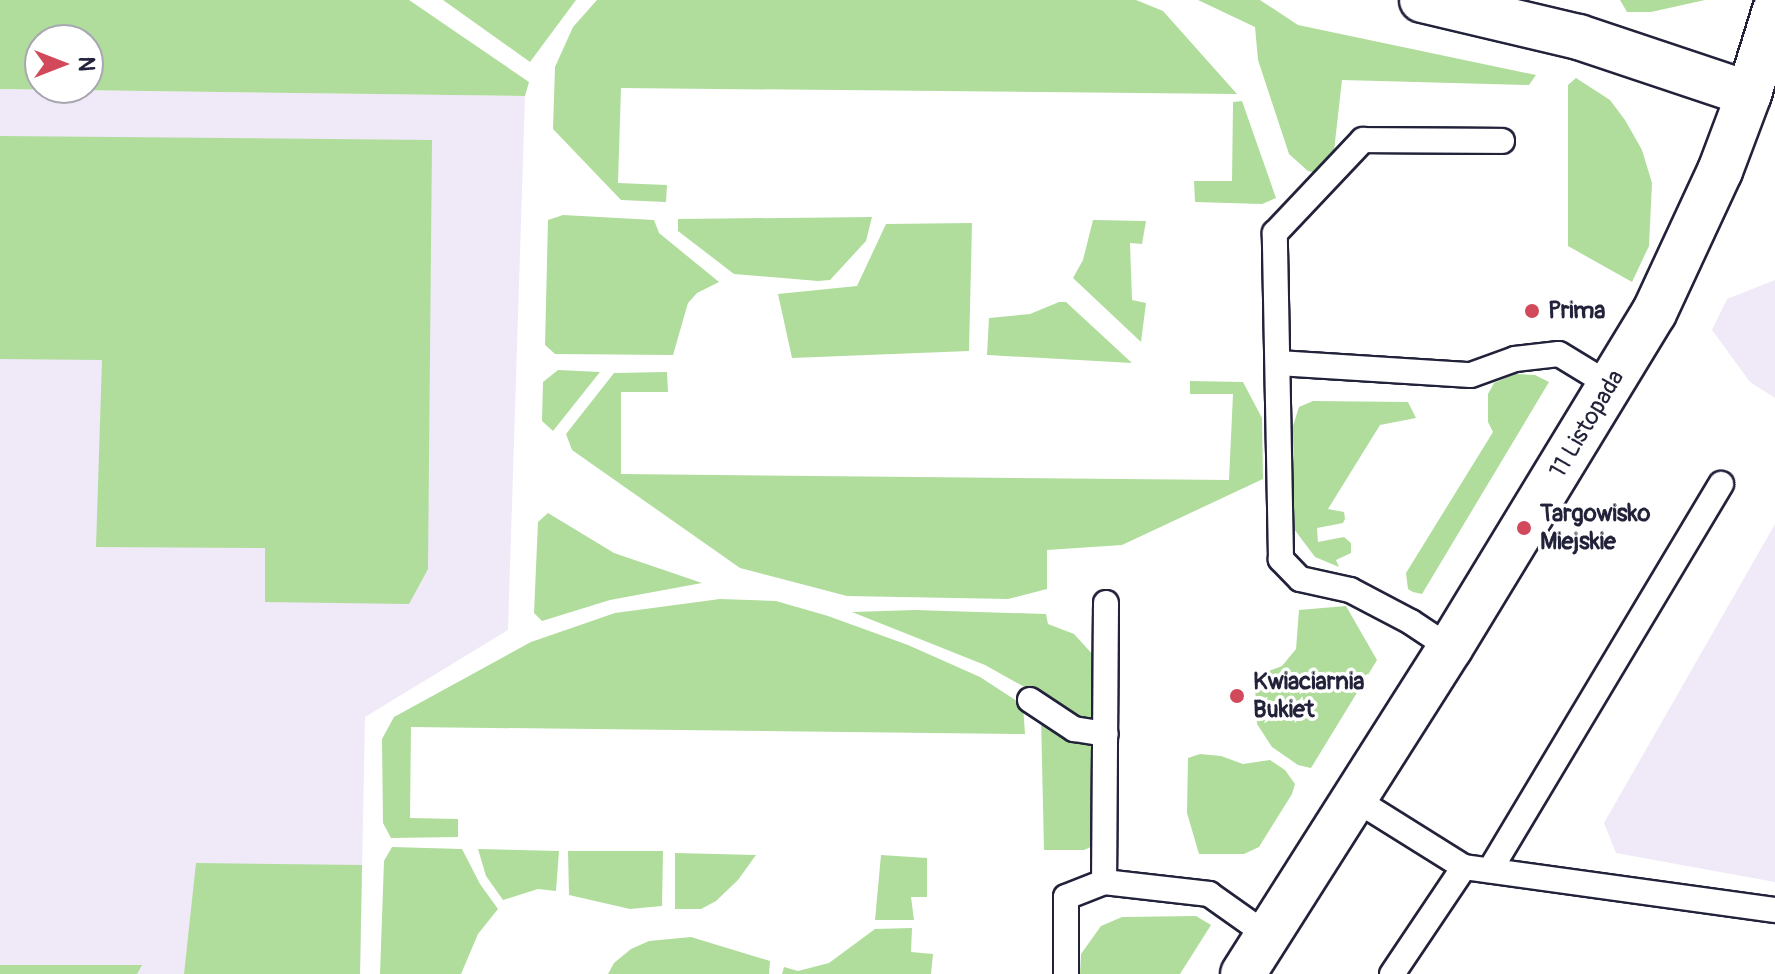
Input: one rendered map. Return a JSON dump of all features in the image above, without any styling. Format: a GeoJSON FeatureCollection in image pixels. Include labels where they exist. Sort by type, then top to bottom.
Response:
{"type":"FeatureCollection","features":[{"type":"Feature","properties":{"kind":"street"},"geometry":{"type":"LineString","coordinates":[[1422,0],[1579,37],[1749,94]]}},
{"type":"Feature","properties":{"kind":"street","name":"11 Listopada"},"geometry":{"type":"LineString","coordinates":[[1243,974],[1450,648],[1676,271],[1749,94],[1775,10]]}},
{"type":"Feature","properties":{"kind":"lane"},"geometry":{"type":"LineString","coordinates":[[1450,648],[1411,622],[1350,590],[1300,579],[1281,559],[1275,233],[1363,140],[1502,141]]}},
{"type":"Feature","properties":{"kind":"lane"},"geometry":{"type":"LineString","coordinates":[[1278,363],[1471,375],[1515,359],[1559,354],[1610,385]]}},
{"type":"Feature","properties":{"kind":"lane"},"geometry":{"type":"LineString","coordinates":[[1490,870],[1721,484]]}},
{"type":"Feature","properties":{"kind":"lane"},"geometry":{"type":"LineString","coordinates":[[1104,882],[1106,603]]}},
{"type":"Feature","properties":{"kind":"lane"},"geometry":{"type":"LineString","coordinates":[[1030,700],[1074,729],[1106,734]]}},
{"type":"Feature","properties":{"kind":"lane"},"geometry":{"type":"LineString","coordinates":[[1355,799],[1464,867],[1775,910]]}},
{"type":"Feature","properties":{"kind":"lane"},"geometry":{"type":"LineString","coordinates":[[1392,974],[1464,867]]}},
{"type":"Feature","properties":{"kind":"lane"},"geometry":{"type":"LineString","coordinates":[[1066,974],[1066,897],[1104,882],[1209,894],[1267,935]]}},
{"type":"Feature","properties":{"kind":"shaded area"},"geometry":{"type":"Polygon","coordinates":[[[0,89],[24,89],[24,104],[104,104],[104,90],[525,96],[508,630],[365,717],[360,974],[0,974],[0,89]]]}},
{"type":"Feature","properties":{"kind":"shaded area"},"geometry":{"type":"Polygon","coordinates":[[[1775,280],[1775,398],[1750,382],[1712,330],[1727,299],[1775,280]]]}},
{"type":"Feature","properties":{"kind":"shaded area"},"geometry":{"type":"Polygon","coordinates":[[[1775,524],[1775,882],[1616,853],[1604,823],[1775,524]]]}},
{"type":"Feature","properties":{"kind":"green space"},"geometry":{"type":"Polygon","coordinates":[[[0,0],[409,0],[529,82],[525,96],[104,90],[104,24],[24,24],[24,89],[0,89],[0,0]]]}},
{"type":"Feature","properties":{"kind":"green space"},"geometry":{"type":"Polygon","coordinates":[[[443,0],[576,0],[530,62],[443,0]]]}},
{"type":"Feature","properties":{"kind":"green space"},"geometry":{"type":"Polygon","coordinates":[[[597,0],[1136,0],[1163,11],[1237,94],[621,88],[618,183],[667,185],[666,202],[621,200],[553,129],[555,67],[573,27],[597,0]]]}},
{"type":"Feature","properties":{"kind":"green space"},"geometry":{"type":"Polygon","coordinates":[[[1198,0],[1260,0],[1298,25],[1536,75],[1529,85],[1342,80],[1334,151],[1328,168],[1316,173],[1308,171],[1289,154],[1258,60],[1255,27],[1198,0]]]}},
{"type":"Feature","properties":{"kind":"green space"},"geometry":{"type":"Polygon","coordinates":[[[1620,0],[1705,0],[1651,12],[1627,12],[1620,0]]]}},
{"type":"Feature","properties":{"kind":"green space"},"geometry":{"type":"Polygon","coordinates":[[[1576,78],[1610,100],[1625,120],[1642,150],[1652,183],[1649,246],[1632,282],[1568,246],[1568,85],[1576,78]]]}},
{"type":"Feature","properties":{"kind":"green space"},"geometry":{"type":"Polygon","coordinates":[[[1242,101],[1276,198],[1262,204],[1195,202],[1194,181],[1232,181],[1233,102],[1242,101]]]}},
{"type":"Feature","properties":{"kind":"green space"},"geometry":{"type":"Polygon","coordinates":[[[0,136],[432,140],[428,569],[409,604],[265,602],[265,548],[96,547],[102,360],[0,359],[0,136]]]}},
{"type":"Feature","properties":{"kind":"green space"},"geometry":{"type":"Polygon","coordinates":[[[563,215],[654,220],[659,233],[719,282],[697,293],[688,303],[673,355],[555,354],[545,345],[548,220],[563,215]]]}},
{"type":"Feature","properties":{"kind":"green space"},"geometry":{"type":"Polygon","coordinates":[[[872,217],[866,241],[830,280],[818,281],[734,274],[678,231],[678,219],[872,217]]]}},
{"type":"Feature","properties":{"kind":"green space"},"geometry":{"type":"Polygon","coordinates":[[[1093,220],[1146,221],[1142,244],[1130,243],[1132,300],[1146,303],[1141,342],[1073,278],[1083,260],[1093,220]]]}},
{"type":"Feature","properties":{"kind":"green space"},"geometry":{"type":"Polygon","coordinates":[[[972,223],[969,351],[792,358],[778,294],[857,286],[886,224],[972,223]]]}},
{"type":"Feature","properties":{"kind":"green space"},"geometry":{"type":"Polygon","coordinates":[[[1066,302],[1132,363],[987,355],[989,318],[1030,314],[1066,302]]]}},
{"type":"Feature","properties":{"kind":"green space"},"geometry":{"type":"Polygon","coordinates":[[[558,370],[600,372],[553,431],[542,421],[543,382],[558,370]]]}},
{"type":"Feature","properties":{"kind":"green space"},"geometry":{"type":"Polygon","coordinates":[[[667,372],[668,392],[621,392],[621,474],[1229,480],[1233,394],[1190,394],[1190,381],[1243,382],[1262,418],[1263,479],[1122,545],[1047,550],[1047,589],[1008,599],[847,596],[740,568],[572,450],[566,434],[614,373],[667,372]]]}},
{"type":"Feature","properties":{"kind":"green space"},"geometry":{"type":"Polygon","coordinates":[[[1515,374],[1535,375],[1549,382],[1422,594],[1413,592],[1408,589],[1406,573],[1493,432],[1488,422],[1488,394],[1494,383],[1515,374]]]}},
{"type":"Feature","properties":{"kind":"green space"},"geometry":{"type":"Polygon","coordinates":[[[1313,401],[1408,402],[1416,418],[1380,425],[1328,509],[1344,512],[1343,523],[1317,528],[1318,542],[1344,537],[1351,543],[1351,553],[1336,560],[1339,567],[1315,557],[1294,529],[1293,426],[1299,407],[1313,401]]]}},
{"type":"Feature","properties":{"kind":"green space"},"geometry":{"type":"Polygon","coordinates":[[[548,513],[614,553],[702,583],[610,600],[542,621],[534,613],[538,522],[548,513]]]}},
{"type":"Feature","properties":{"kind":"green space"},"geometry":{"type":"Polygon","coordinates":[[[720,599],[776,601],[908,645],[980,677],[1023,705],[1025,734],[411,727],[410,818],[458,819],[458,837],[391,838],[383,823],[382,739],[394,717],[531,642],[615,613],[720,599]]]}},
{"type":"Feature","properties":{"kind":"green space"},"geometry":{"type":"Polygon","coordinates":[[[1346,606],[1377,660],[1311,768],[1298,765],[1272,747],[1257,724],[1255,686],[1263,673],[1282,666],[1296,649],[1299,610],[1346,606]]]}},
{"type":"Feature","properties":{"kind":"green space"},"geometry":{"type":"Polygon","coordinates":[[[915,610],[1046,614],[1048,624],[1074,634],[1095,657],[1096,727],[985,665],[852,612],[915,610]]]}},
{"type":"Feature","properties":{"kind":"green space"},"geometry":{"type":"Polygon","coordinates":[[[1041,717],[1096,738],[1093,846],[1084,850],[1044,850],[1041,717]]]}},
{"type":"Feature","properties":{"kind":"green space"},"geometry":{"type":"Polygon","coordinates":[[[1200,754],[1221,756],[1243,764],[1270,760],[1285,770],[1295,784],[1259,847],[1244,854],[1199,854],[1187,813],[1188,758],[1200,754]]]}},
{"type":"Feature","properties":{"kind":"green space"},"geometry":{"type":"Polygon","coordinates":[[[392,847],[462,849],[480,884],[498,909],[478,934],[461,974],[380,974],[384,861],[392,847]]]}},
{"type":"Feature","properties":{"kind":"green space"},"geometry":{"type":"Polygon","coordinates":[[[478,849],[559,851],[556,891],[538,889],[503,900],[486,876],[478,849]]]}},
{"type":"Feature","properties":{"kind":"green space"},"geometry":{"type":"Polygon","coordinates":[[[568,851],[663,851],[662,906],[630,909],[569,895],[568,851]]]}},
{"type":"Feature","properties":{"kind":"green space"},"geometry":{"type":"Polygon","coordinates":[[[675,853],[756,855],[738,880],[716,901],[701,909],[675,909],[675,853]]]}},
{"type":"Feature","properties":{"kind":"green space"},"geometry":{"type":"Polygon","coordinates":[[[881,855],[927,858],[927,897],[911,897],[914,920],[875,920],[881,855]]]}},
{"type":"Feature","properties":{"kind":"green space"},"geometry":{"type":"Polygon","coordinates":[[[196,863],[362,865],[360,974],[184,974],[196,863]]]}},
{"type":"Feature","properties":{"kind":"green space"},"geometry":{"type":"Polygon","coordinates":[[[1196,916],[1211,925],[1180,974],[1080,974],[1081,954],[1101,926],[1122,917],[1196,916]]]}},
{"type":"Feature","properties":{"kind":"green space"},"geometry":{"type":"Polygon","coordinates":[[[912,928],[911,952],[933,954],[931,974],[782,974],[784,967],[798,971],[829,963],[875,929],[912,928]]]}},
{"type":"Feature","properties":{"kind":"green space"},"geometry":{"type":"Polygon","coordinates":[[[691,937],[770,961],[769,974],[608,974],[614,963],[631,949],[649,941],[691,937]]]}},
{"type":"Feature","properties":{"kind":"green space"},"geometry":{"type":"Polygon","coordinates":[[[0,965],[142,965],[137,974],[0,974],[0,965]]]}},
{"type":"Feature","properties":{"kind":"place","name":"Prima"},"geometry":{"type":"Point","coordinates":[1532,311]}},
{"type":"Feature","properties":{"kind":"place","name":"Targowisko Miejskie"},"geometry":{"type":"Point","coordinates":[1524,528]}},
{"type":"Feature","properties":{"kind":"place","name":"Kwiaciarnia Bukiet"},"geometry":{"type":"Point","coordinates":[1237,696]}}]}
